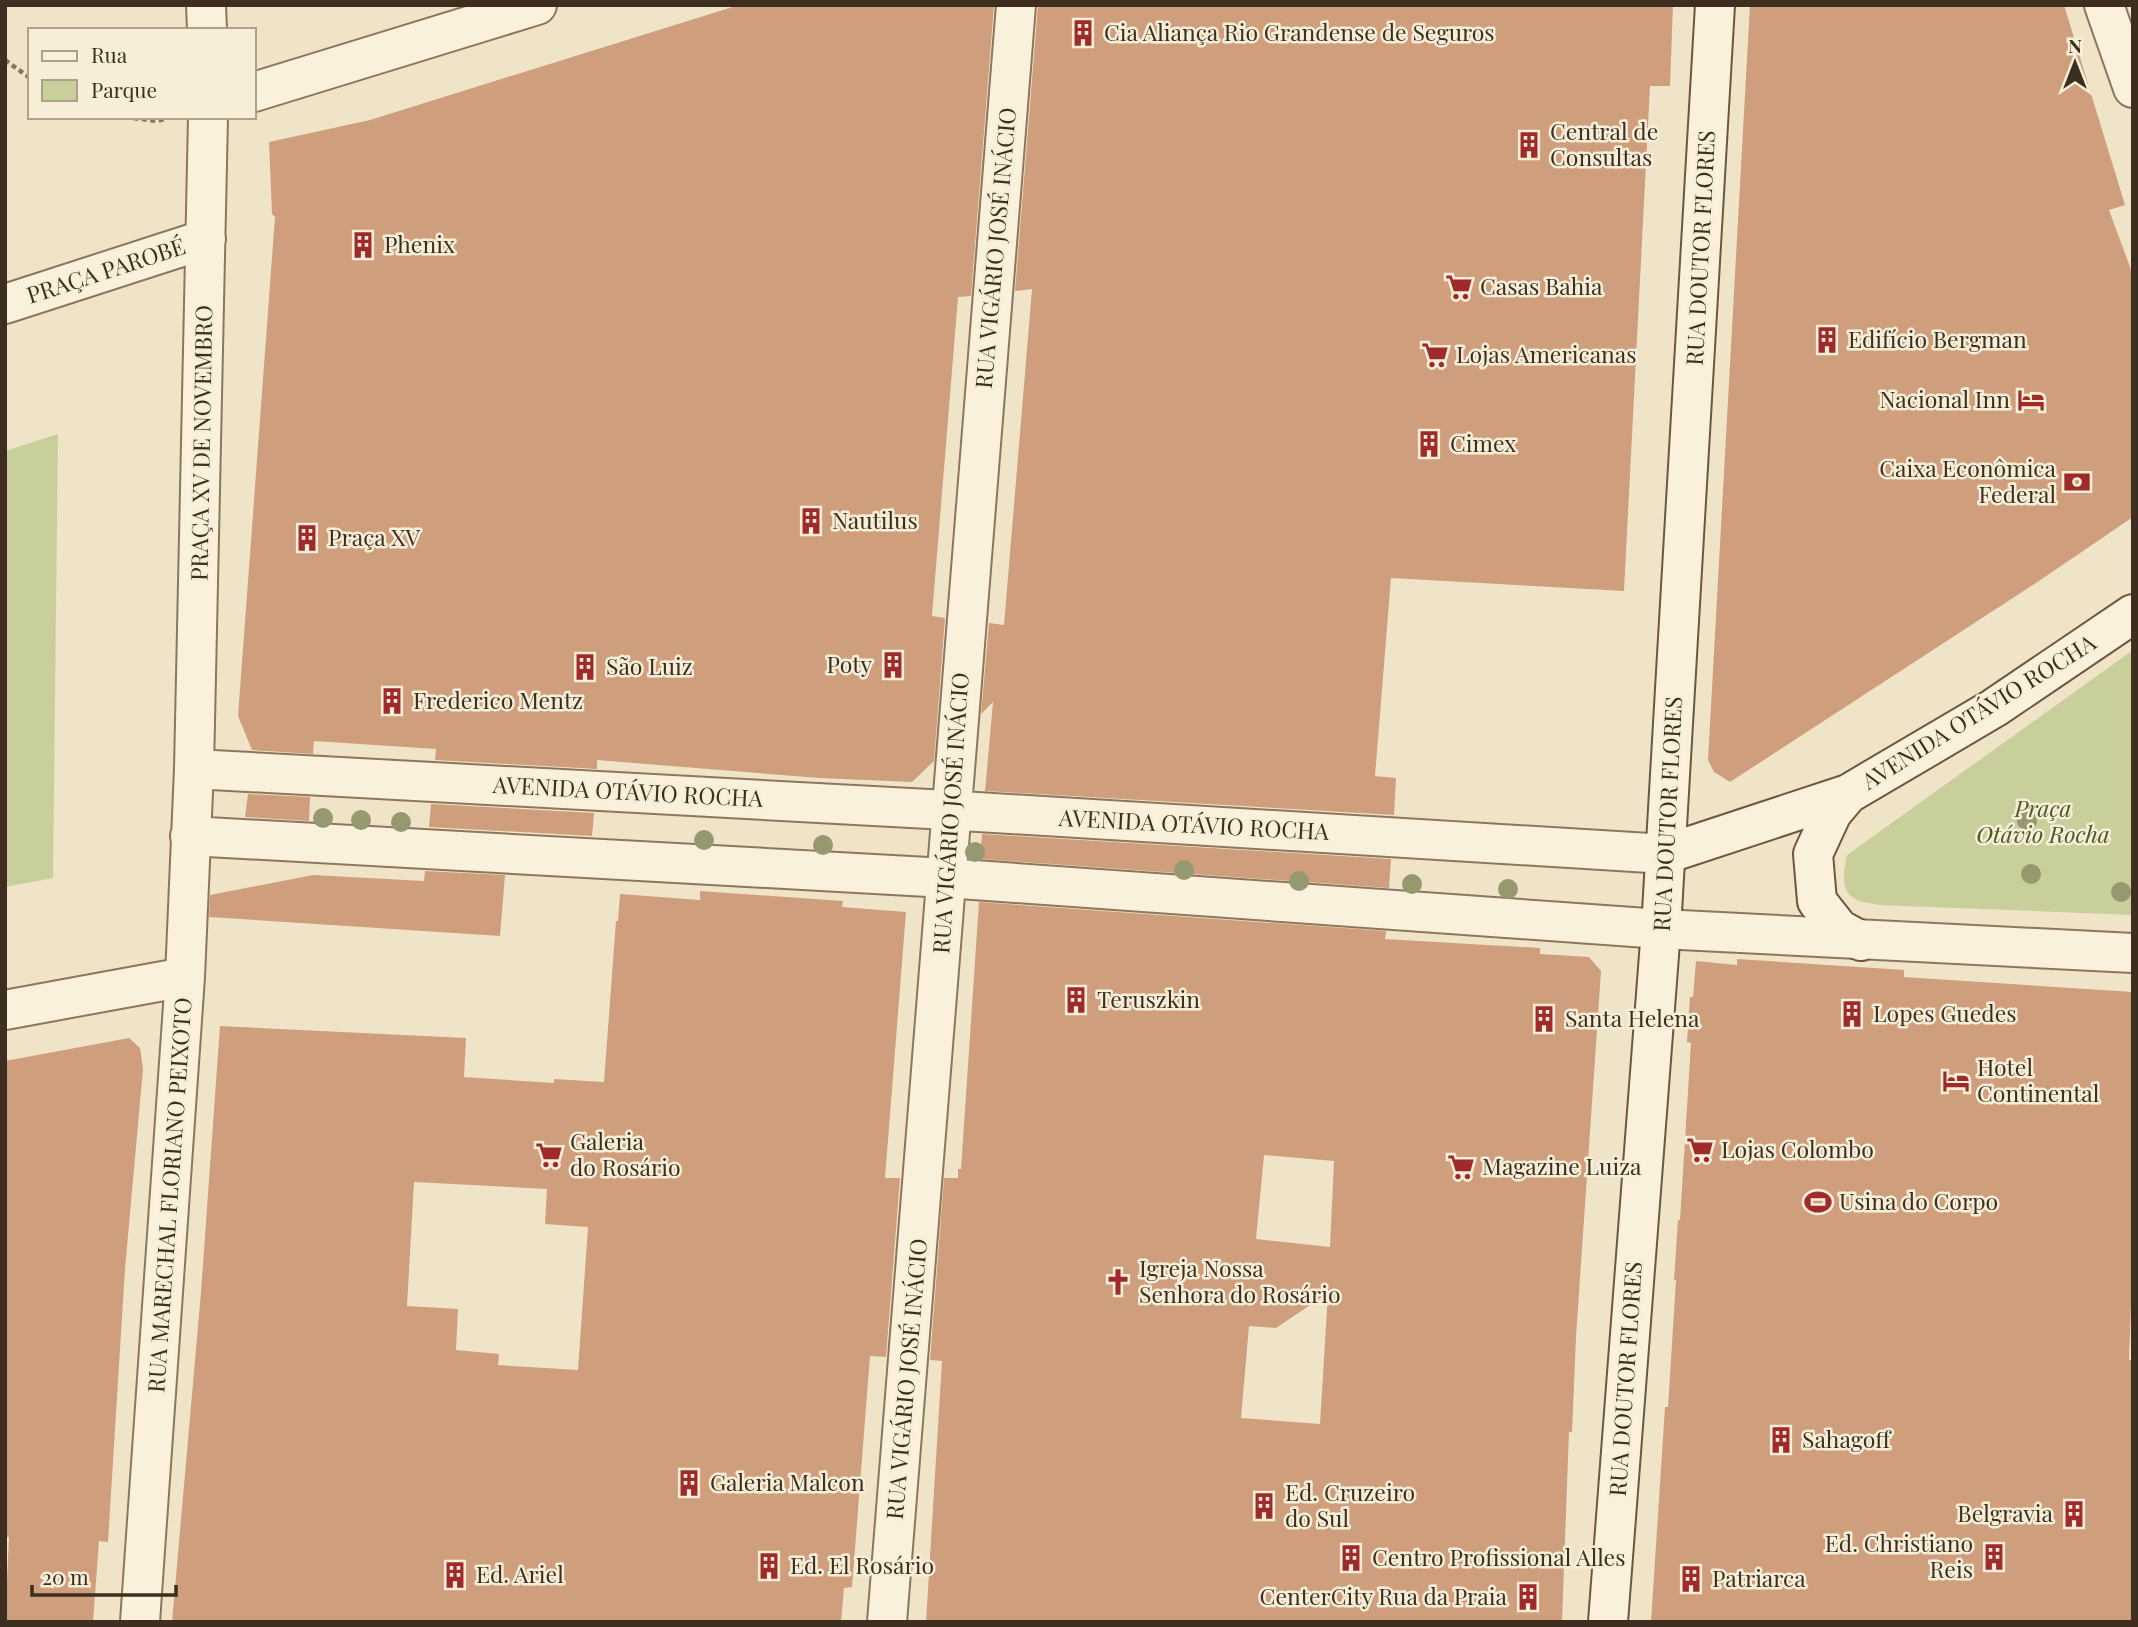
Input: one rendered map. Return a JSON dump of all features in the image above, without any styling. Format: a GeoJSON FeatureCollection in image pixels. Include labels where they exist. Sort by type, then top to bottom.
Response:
{"type":"FeatureCollection","features":[{"type":"Feature","properties":{"kind":"street"},"geometry":{"type":"LineString","coordinates":[[206,5],[207,28]]}},
{"type":"Feature","properties":{"kind":"street"},"geometry":{"type":"LineString","coordinates":[[256,91],[537,5]]}},
{"type":"Feature","properties":{"kind":"street","name":"RUA VIGÁRIO JOSÉ INÁCIO"},"geometry":{"type":"LineString","coordinates":[[887,1622],[1016,5]]}},
{"type":"Feature","properties":{"kind":"street","name":"RUA DOUTOR FLORES"},"geometry":{"type":"LineString","coordinates":[[1608,1622],[1661,929],[1715,5]]}},
{"type":"Feature","properties":{"kind":"street"},"geometry":{"type":"LineString","coordinates":[[2104,5],[2133,88]]}},
{"type":"Feature","properties":{"kind":"street","name":"PRAÇA XV DE NOVEMBRO"},"geometry":{"type":"LineString","coordinates":[[194,769],[208,119]]}},
{"type":"Feature","properties":{"kind":"street","name":"PRAÇA PAROBÉ"},"geometry":{"type":"LineString","coordinates":[[5,304],[206,239]]}},
{"type":"Feature","properties":{"kind":"street","name":"AVENIDA OTÁVIO ROCHA"},"geometry":{"type":"LineString","coordinates":[[194,769],[951,810],[1666,853],[1848,794],[1994,708],[2133,614]]}},
{"type":"Feature","properties":{"kind":"street","name":"RUA MARECHAL FLORIANO PEIXOTO"},"geometry":{"type":"LineString","coordinates":[[140,1622],[185,977],[194,769]]}},
{"type":"Feature","properties":{"kind":"street"},"geometry":{"type":"LineString","coordinates":[[1848,794],[1832,813],[1813,854],[1817,901],[1839,929],[1861,941]]}},
{"type":"Feature","properties":{"kind":"street"},"geometry":{"type":"LineString","coordinates":[[190,836],[946,877],[1661,929],[2133,953]]}},
{"type":"Feature","properties":{"kind":"street"},"geometry":{"type":"LineString","coordinates":[[5,1010],[185,977]]}},
{"type":"Feature","properties":{"kind":"path"},"geometry":{"type":"LineString","coordinates":[[5,60],[28,77]]}},
{"type":"Feature","properties":{"kind":"path"},"geometry":{"type":"LineString","coordinates":[[141,119],[164,119]]}},
{"type":"Feature","properties":{"kind":"green space"},"geometry":{"type":"Polygon","coordinates":[[[58,434],[53,878],[5,887],[5,451],[58,434]]]}},
{"type":"Feature","properties":{"kind":"green space","name":"Praça Otávio Rocha"},"geometry":{"type":"Polygon","coordinates":[[[2133,650],[2133,915],[1878,905],[1860,901],[1850,895],[1844,879],[1847,855],[2133,650]]]}},
{"type":"Feature","properties":{"kind":"building"},"geometry":{"type":"Polygon","coordinates":[[[739,5],[994,5],[971,296],[958,297],[932,616],[945,618],[934,761],[912,782],[819,778],[597,760],[597,769],[435,760],[436,749],[314,741],[313,754],[252,750],[238,716],[275,217],[272,214],[269,142],[370,120],[739,5]]]}},
{"type":"Feature","properties":{"kind":"building"},"geometry":{"type":"Polygon","coordinates":[[[1038,5],[1673,5],[1670,86],[1650,86],[1624,591],[1391,578],[1375,776],[1396,778],[1394,815],[985,791],[993,702],[981,714],[989,623],[1004,625],[1032,289],[1015,291],[1038,5]]]}},
{"type":"Feature","properties":{"kind":"building"},"geometry":{"type":"Polygon","coordinates":[[[1750,5],[2064,5],[2125,205],[2109,210],[2133,275],[2133,517],[1730,782],[1714,772],[1708,760],[1750,5]]]}},
{"type":"Feature","properties":{"kind":"building"},"geometry":{"type":"Polygon","coordinates":[[[248,794],[310,797],[309,821],[245,817],[248,794]]]}},
{"type":"Feature","properties":{"kind":"building"},"geometry":{"type":"Polygon","coordinates":[[[431,804],[594,813],[592,836],[429,827],[431,804]]]}},
{"type":"Feature","properties":{"kind":"building"},"geometry":{"type":"Polygon","coordinates":[[[982,834],[1391,859],[1389,888],[980,859],[982,834]]]}},
{"type":"Feature","properties":{"kind":"building"},"geometry":{"type":"Polygon","coordinates":[[[425,871],[505,875],[500,936],[209,917],[210,895],[313,875],[424,881],[425,871]]]}},
{"type":"Feature","properties":{"kind":"building"},"geometry":{"type":"Polygon","coordinates":[[[700,891],[843,901],[842,907],[906,912],[885,1178],[900,1178],[886,1357],[870,1356],[852,1587],[844,1588],[841,1622],[172,1622],[201,1292],[220,1026],[466,1038],[464,1077],[554,1083],[554,1079],[604,1082],[620,894],[700,900],[700,891]],[[414,1182],[407,1306],[458,1309],[456,1350],[499,1354],[498,1365],[578,1370],[588,1227],[545,1224],[547,1189],[414,1182]]]}},
{"type":"Feature","properties":{"kind":"building"},"geometry":{"type":"Polygon","coordinates":[[[979,902],[1386,931],[1385,939],[1540,948],[1540,954],[1589,957],[1601,971],[1572,1432],[1569,1432],[1562,1622],[926,1622],[942,1361],[930,1360],[944,1178],[958,1178],[958,1169],[961,1169],[979,902]],[[1264,1155],[1256,1239],[1330,1247],[1334,1161],[1264,1155]],[[1328,1293],[1276,1328],[1249,1326],[1241,1418],[1320,1424],[1328,1293]]]}},
{"type":"Feature","properties":{"kind":"building"},"geometry":{"type":"Polygon","coordinates":[[[1737,959],[1904,970],[1904,977],[2133,992],[2133,1253],[2129,1360],[2133,1360],[2133,1622],[1651,1622],[1680,1220],[1691,1043],[1687,1042],[1690,997],[1693,997],[1696,961],[1737,965],[1737,959]]]}},
{"type":"Feature","properties":{"kind":"building"},"geometry":{"type":"Polygon","coordinates":[[[129,1038],[140,1048],[143,1069],[125,1269],[108,1542],[99,1541],[93,1622],[5,1622],[9,1537],[5,1537],[5,1061],[129,1038]]]}},
{"type":"Feature","properties":{"kind":"place","name":"Cia Aliança Rio Grandense de Seguros"},"geometry":{"type":"Point","coordinates":[1083,33]}},
{"type":"Feature","properties":{"kind":"place","name":"Central de Consultas"},"geometry":{"type":"Point","coordinates":[1529,145]}},
{"type":"Feature","properties":{"kind":"place","name":"Phenix"},"geometry":{"type":"Point","coordinates":[363,245]}},
{"type":"Feature","properties":{"kind":"place","name":"Casas Bahia"},"geometry":{"type":"Point","coordinates":[1459,287]}},
{"type":"Feature","properties":{"kind":"place","name":"Edifício Bergman"},"geometry":{"type":"Point","coordinates":[1827,340]}},
{"type":"Feature","properties":{"kind":"place","name":"Lojas Americanas"},"geometry":{"type":"Point","coordinates":[1435,355]}},
{"type":"Feature","properties":{"kind":"place","name":"Nacional Inn"},"geometry":{"type":"Point","coordinates":[2031,400]}},
{"type":"Feature","properties":{"kind":"place","name":"Cimex"},"geometry":{"type":"Point","coordinates":[1429,444]}},
{"type":"Feature","properties":{"kind":"place","name":"Caixa Econômica Federal"},"geometry":{"type":"Point","coordinates":[2077,482]}},
{"type":"Feature","properties":{"kind":"place","name":"Nautilus"},"geometry":{"type":"Point","coordinates":[811,521]}},
{"type":"Feature","properties":{"kind":"place","name":"Praça XV"},"geometry":{"type":"Point","coordinates":[307,538]}},
{"type":"Feature","properties":{"kind":"place","name":"Poty"},"geometry":{"type":"Point","coordinates":[893,665]}},
{"type":"Feature","properties":{"kind":"place","name":"São Luiz"},"geometry":{"type":"Point","coordinates":[585,667]}},
{"type":"Feature","properties":{"kind":"place","name":"Frederico Mentz"},"geometry":{"type":"Point","coordinates":[392,701]}},
{"type":"Feature","properties":{"kind":"place","name":"Teruszkin"},"geometry":{"type":"Point","coordinates":[1076,1000]}},
{"type":"Feature","properties":{"kind":"place","name":"Lopes Guedes"},"geometry":{"type":"Point","coordinates":[1852,1014]}},
{"type":"Feature","properties":{"kind":"place","name":"Santa Helena"},"geometry":{"type":"Point","coordinates":[1544,1019]}},
{"type":"Feature","properties":{"kind":"place","name":"Hotel Continental"},"geometry":{"type":"Point","coordinates":[1956,1081]}},
{"type":"Feature","properties":{"kind":"place","name":"Lojas Colombo"},"geometry":{"type":"Point","coordinates":[1700,1150]}},
{"type":"Feature","properties":{"kind":"place","name":"Galeria do Rosário"},"geometry":{"type":"Point","coordinates":[549,1155]}},
{"type":"Feature","properties":{"kind":"place","name":"Magazine Luiza"},"geometry":{"type":"Point","coordinates":[1461,1167]}},
{"type":"Feature","properties":{"kind":"place","name":"Usina do Corpo"},"geometry":{"type":"Point","coordinates":[1818,1202]}},
{"type":"Feature","properties":{"kind":"place","name":"Igreja Nossa Senhora do Rosário"},"geometry":{"type":"Point","coordinates":[1118,1282]}},
{"type":"Feature","properties":{"kind":"place","name":"Sahagoff"},"geometry":{"type":"Point","coordinates":[1781,1440]}},
{"type":"Feature","properties":{"kind":"place","name":"Galeria Malcon"},"geometry":{"type":"Point","coordinates":[689,1483]}},
{"type":"Feature","properties":{"kind":"place","name":"Ed. Cruzeiro do Sul"},"geometry":{"type":"Point","coordinates":[1264,1506]}},
{"type":"Feature","properties":{"kind":"place","name":"Belgravia"},"geometry":{"type":"Point","coordinates":[2074,1514]}},
{"type":"Feature","properties":{"kind":"place","name":"Ed. Christiano Reis"},"geometry":{"type":"Point","coordinates":[1994,1557]}},
{"type":"Feature","properties":{"kind":"place","name":"Centro Profissional Alles"},"geometry":{"type":"Point","coordinates":[1351,1558]}},
{"type":"Feature","properties":{"kind":"place","name":"Ed. El Rosário"},"geometry":{"type":"Point","coordinates":[769,1566]}},
{"type":"Feature","properties":{"kind":"place","name":"Ed. Ariel"},"geometry":{"type":"Point","coordinates":[455,1575]}},
{"type":"Feature","properties":{"kind":"place","name":"Patriarca"},"geometry":{"type":"Point","coordinates":[1691,1579]}},
{"type":"Feature","properties":{"kind":"place","name":"CenterCity Rua da Praia"},"geometry":{"type":"Point","coordinates":[1528,1597]}}]}
